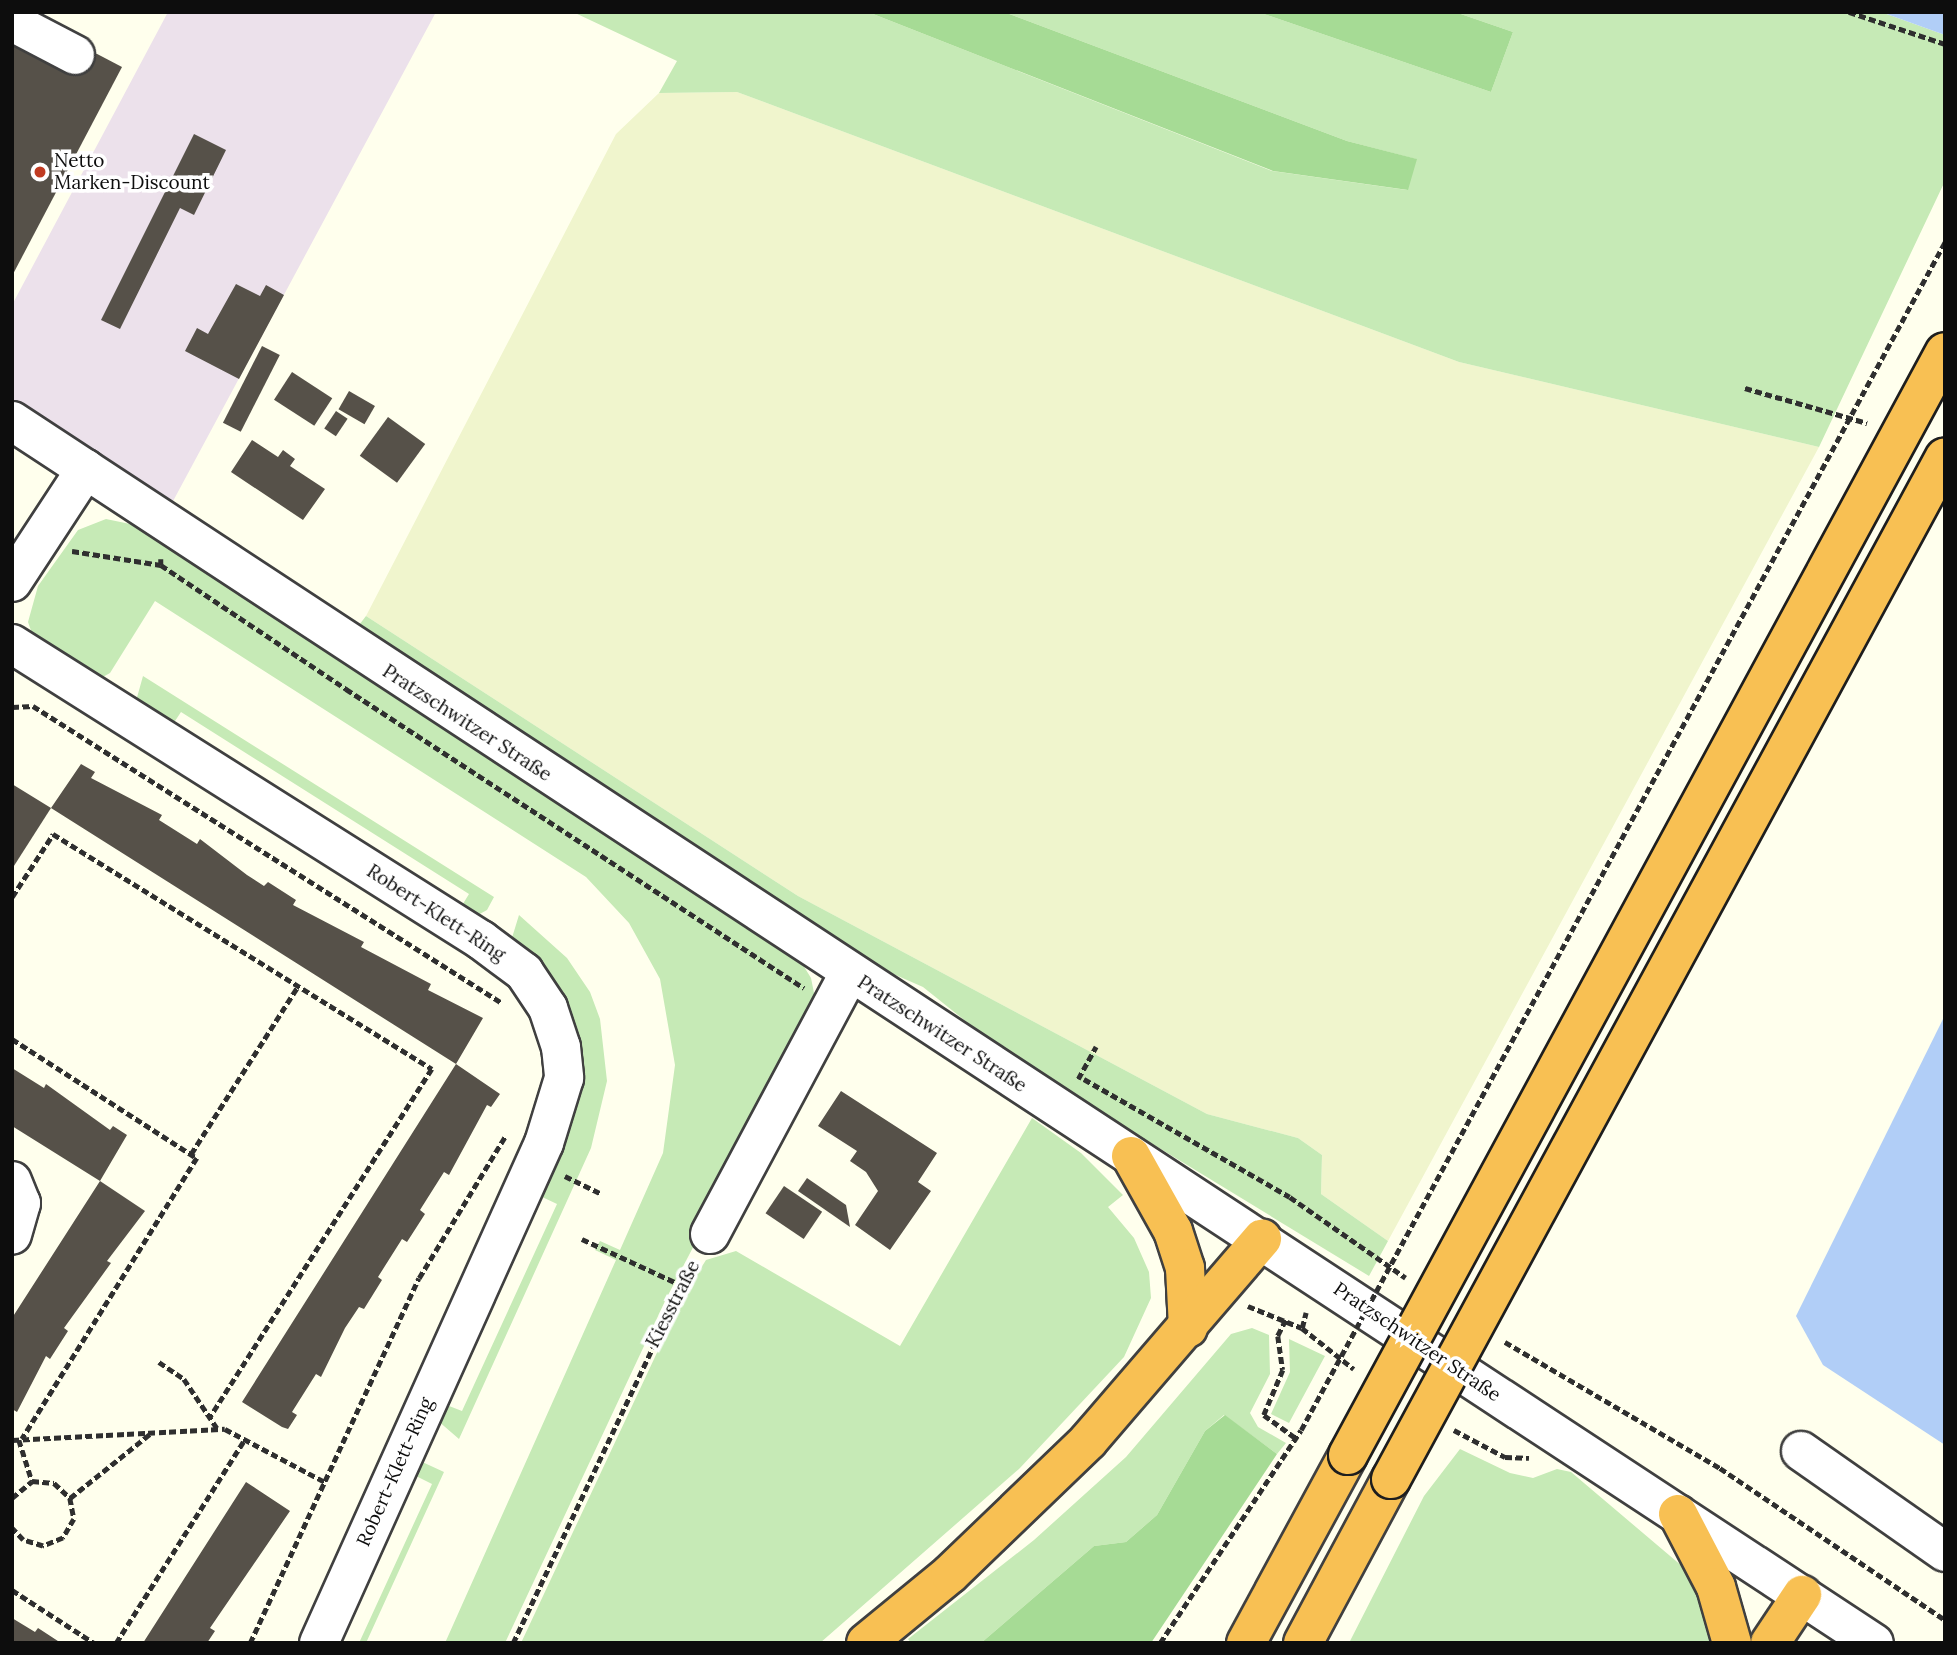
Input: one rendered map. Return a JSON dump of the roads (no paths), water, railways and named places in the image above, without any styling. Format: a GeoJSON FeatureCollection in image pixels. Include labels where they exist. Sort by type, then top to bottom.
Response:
{"type":"FeatureCollection","features":[{"type":"Feature","properties":{"kind":"highway"},"geometry":{"type":"LineString","coordinates":[[1246,1643],[1945,352]]}},
{"type":"Feature","properties":{"kind":"highway"},"geometry":{"type":"LineString","coordinates":[[1303,1643],[1945,457]]}},
{"type":"Feature","properties":{"kind":"highway"},"geometry":{"type":"LineString","coordinates":[[1131,1156],[1172,1231],[1185,1268],[1188,1328]]}},
{"type":"Feature","properties":{"kind":"highway"},"geometry":{"type":"LineString","coordinates":[[866,1643],[1022,1507],[1188,1328],[1262,1240]]}},
{"type":"Feature","properties":{"kind":"highway"},"geometry":{"type":"LineString","coordinates":[[1678,1514],[1716,1587],[1732,1643]]}},
{"type":"Feature","properties":{"kind":"highway"},"geometry":{"type":"LineString","coordinates":[[1770,1643],[1802,1594]]}},
{"type":"Feature","properties":{"kind":"street"},"geometry":{"type":"LineString","coordinates":[[12,22],[75,55]]}},
{"type":"Feature","properties":{"kind":"street","name":"Pratzschwitzer Straße"},"geometry":{"type":"LineString","coordinates":[[12,421],[849,974],[1262,1240],[1874,1643]]}},
{"type":"Feature","properties":{"kind":"street"},"geometry":{"type":"LineString","coordinates":[[12,582],[46,534],[86,469]]}},
{"type":"Feature","properties":{"kind":"street","name":"Robert-Klett-Ring"},"geometry":{"type":"LineString","coordinates":[[12,645],[481,940],[524,972],[548,1008],[561,1047],[564,1078],[544,1143],[319,1643]]}},
{"type":"Feature","properties":{"kind":"street"},"geometry":{"type":"LineString","coordinates":[[709,1234],[849,974]]}},
{"type":"Feature","properties":{"kind":"street"},"geometry":{"type":"LineString","coordinates":[[12,1181],[21,1203],[12,1235]]}},
{"type":"Feature","properties":{"kind":"street"},"geometry":{"type":"LineString","coordinates":[[1801,1451],[1945,1552]]}},
{"type":"Feature","properties":{"kind":"water"},"geometry":{"type":"Polygon","coordinates":[[[1881,12],[1945,12],[1945,35],[1881,12]]]}},
{"type":"Feature","properties":{"kind":"water"},"geometry":{"type":"Polygon","coordinates":[[[1945,1015],[1945,1445],[1823,1365],[1796,1316],[1945,1015]]]}},
{"type":"Feature","properties":{"kind":"place","name":"Netto Marken-Discount"},"geometry":{"type":"Point","coordinates":[40,172]}}]}
